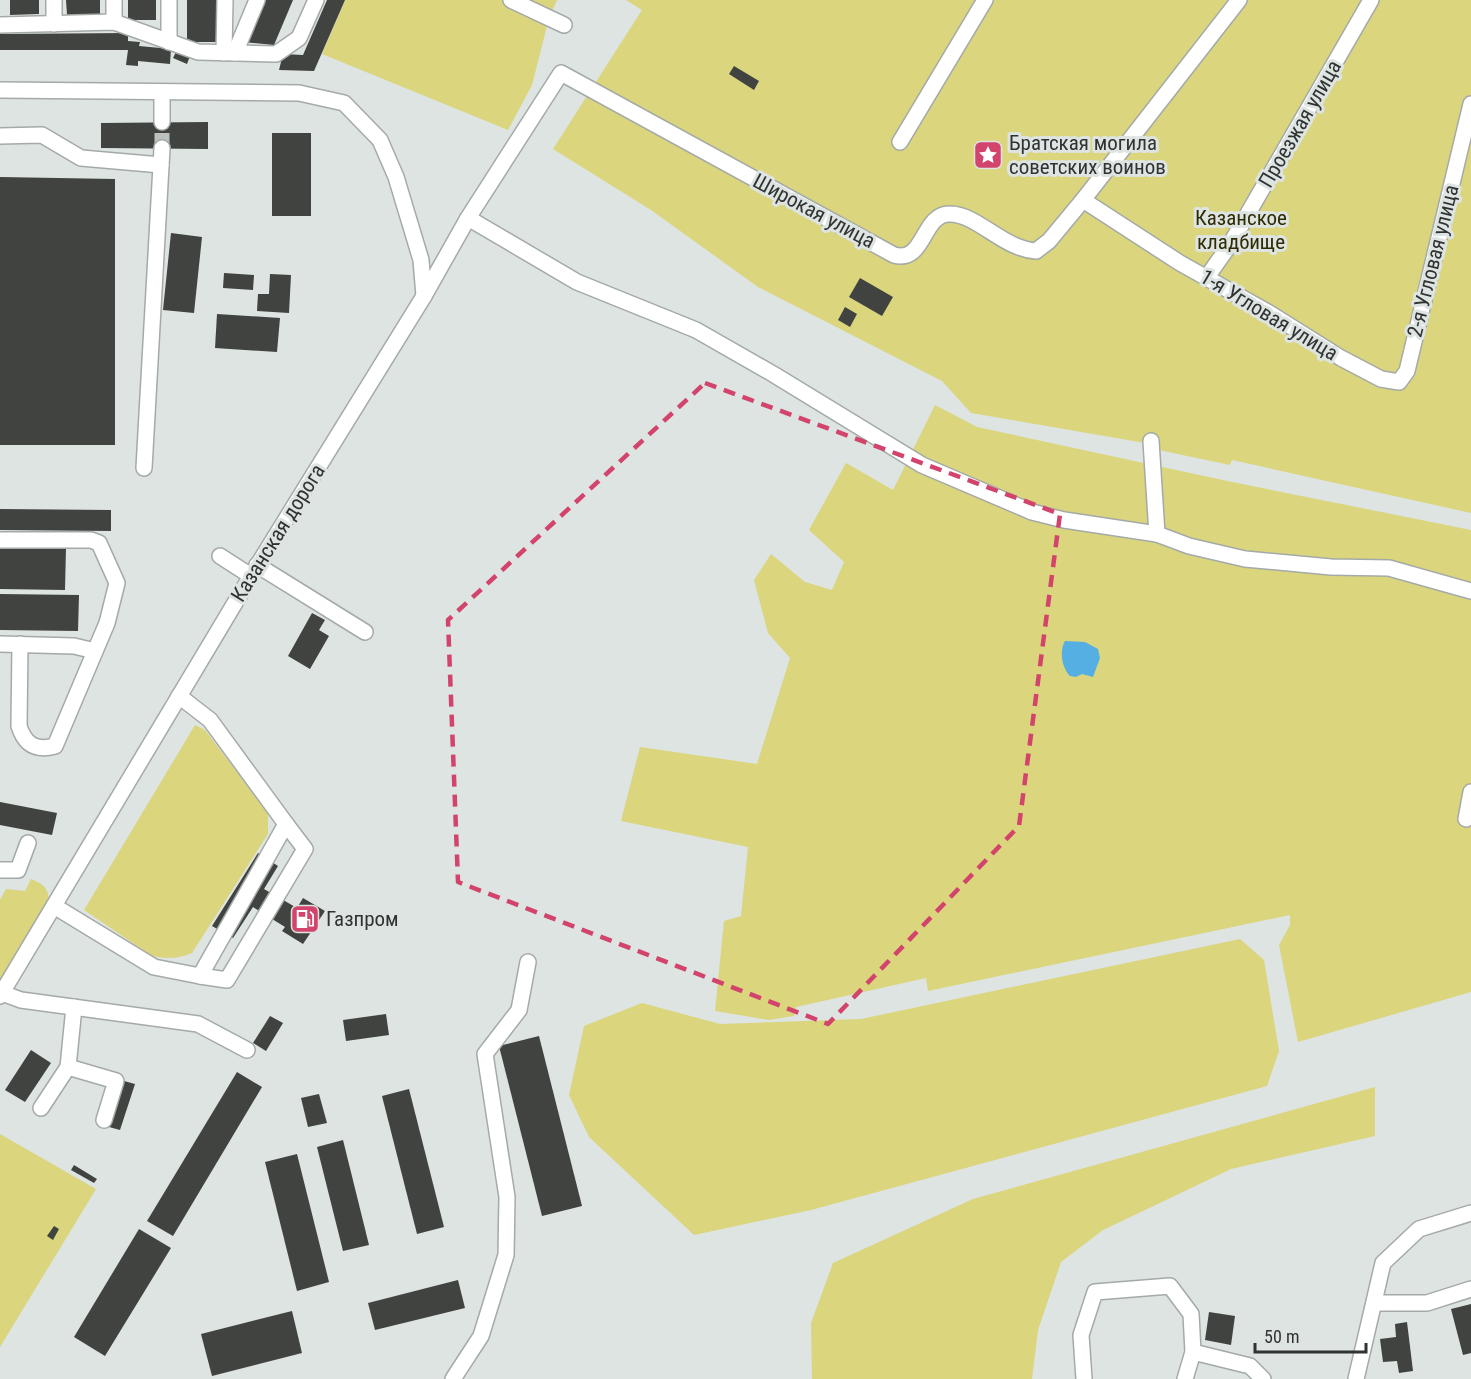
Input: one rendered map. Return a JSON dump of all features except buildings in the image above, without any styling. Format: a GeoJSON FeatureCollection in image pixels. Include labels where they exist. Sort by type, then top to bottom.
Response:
{"type":"FeatureCollection","features":[{"type":"Feature","properties":{"kind":"street"},"geometry":{"type":"LineString","coordinates":[[54,0],[54,24]]}},
{"type":"Feature","properties":{"kind":"street"},"geometry":{"type":"LineString","coordinates":[[114,0],[114,22]]}},
{"type":"Feature","properties":{"kind":"street"},"geometry":{"type":"LineString","coordinates":[[169,42],[170,0]]}},
{"type":"Feature","properties":{"kind":"street"},"geometry":{"type":"LineString","coordinates":[[0,24],[114,22],[198,52],[276,54],[299,38],[316,0]]}},
{"type":"Feature","properties":{"kind":"street"},"geometry":{"type":"LineString","coordinates":[[511,0],[564,25]]}},
{"type":"Feature","properties":{"kind":"street"},"geometry":{"type":"LineString","coordinates":[[900,142],[985,0]]}},
{"type":"Feature","properties":{"kind":"street"},"geometry":{"type":"LineString","coordinates":[[1083,200],[1239,0]]}},
{"type":"Feature","properties":{"kind":"street","name":"Проезжая улица"},"geometry":{"type":"LineString","coordinates":[[1207,277],[1231,243],[1371,0]]}},
{"type":"Feature","properties":{"kind":"street"},"geometry":{"type":"LineString","coordinates":[[225,5],[254,7],[230,53],[225,5]]}},
{"type":"Feature","properties":{"kind":"street","name":"Широкая улица"},"geometry":{"type":"LineString","coordinates":[[561,73],[894,255],[902,257],[914,252],[933,221],[949,214],[963,216],[1017,247],[1036,251],[1049,242],[1083,200]]}},
{"type":"Feature","properties":{"kind":"street","name":"Казанская дорога"},"geometry":{"type":"LineString","coordinates":[[1,994],[254,570],[424,296],[468,218],[561,73]]}},
{"type":"Feature","properties":{"kind":"street"},"geometry":{"type":"LineString","coordinates":[[0,90],[298,93],[344,103],[380,140],[396,177],[421,260],[424,296]]}},
{"type":"Feature","properties":{"kind":"street"},"geometry":{"type":"LineString","coordinates":[[162,92],[162,122]]}},
{"type":"Feature","properties":{"kind":"street","name":"2-я Угловая улица"},"geometry":{"type":"LineString","coordinates":[[1399,382],[1407,371],[1471,104]]}},
{"type":"Feature","properties":{"kind":"street"},"geometry":{"type":"LineString","coordinates":[[0,136],[42,135],[81,158],[161,165]]}},
{"type":"Feature","properties":{"kind":"street"},"geometry":{"type":"LineString","coordinates":[[144,468],[162,148]]}},
{"type":"Feature","properties":{"kind":"street","name":"1-я Угловая улица"},"geometry":{"type":"LineString","coordinates":[[1083,200],[1180,263],[1341,358],[1381,379],[1399,382]]}},
{"type":"Feature","properties":{"kind":"street"},"geometry":{"type":"LineString","coordinates":[[468,218],[577,282],[696,330],[922,465],[1032,512],[1064,520],[1157,534],[1190,546],[1245,559],[1331,567],[1389,568],[1471,591]]}},
{"type":"Feature","properties":{"kind":"street"},"geometry":{"type":"LineString","coordinates":[[1151,441],[1157,534]]}},
{"type":"Feature","properties":{"kind":"street"},"geometry":{"type":"LineString","coordinates":[[0,540],[91,540],[99,543],[117,583],[107,623],[55,746],[44,748],[31,744],[23,737],[19,726],[20,644]]}},
{"type":"Feature","properties":{"kind":"street"},"geometry":{"type":"LineString","coordinates":[[219,556],[254,570],[365,632]]}},
{"type":"Feature","properties":{"kind":"street"},"geometry":{"type":"LineString","coordinates":[[0,644],[74,646],[95,651]]}},
{"type":"Feature","properties":{"kind":"street"},"geometry":{"type":"LineString","coordinates":[[54,906],[154,967],[227,980],[305,849],[210,720],[179,696]]}},
{"type":"Feature","properties":{"kind":"street"},"geometry":{"type":"LineString","coordinates":[[1466,819],[1471,792]]}},
{"type":"Feature","properties":{"kind":"street"},"geometry":{"type":"LineString","coordinates":[[200,976],[286,824]]}},
{"type":"Feature","properties":{"kind":"street"},"geometry":{"type":"LineString","coordinates":[[0,870],[18,870],[28,843]]}},
{"type":"Feature","properties":{"kind":"street"},"geometry":{"type":"LineString","coordinates":[[453,1379],[481,1336],[506,1254],[507,1197],[486,1054],[519,1010],[528,962]]}},
{"type":"Feature","properties":{"kind":"street"},"geometry":{"type":"LineString","coordinates":[[1,994],[21,1000],[198,1024],[247,1050]]}},
{"type":"Feature","properties":{"kind":"street"},"geometry":{"type":"LineString","coordinates":[[41,1108],[68,1067],[75,1007]]}},
{"type":"Feature","properties":{"kind":"street"},"geometry":{"type":"LineString","coordinates":[[68,1067],[116,1082],[104,1120]]}},
{"type":"Feature","properties":{"kind":"street"},"geometry":{"type":"LineString","coordinates":[[1362,1378],[1383,1263],[1419,1229],[1471,1213]]}},
{"type":"Feature","properties":{"kind":"street"},"geometry":{"type":"LineString","coordinates":[[1084,1379],[1081,1335],[1095,1292],[1170,1286],[1191,1314],[1193,1352],[1185,1379]]}},
{"type":"Feature","properties":{"kind":"street"},"geometry":{"type":"LineString","coordinates":[[1374,1303],[1427,1303],[1471,1289]]}},
{"type":"Feature","properties":{"kind":"street"},"geometry":{"type":"LineString","coordinates":[[1193,1352],[1250,1366],[1263,1379]]}},
{"type":"Feature","properties":{"kind":"highlighted area"},"geometry":{"type":"Polygon","coordinates":[[[705,383],[1060,514],[1019,826],[828,1024],[458,882],[448,620],[705,383]]]}},
{"type":"Feature","properties":{"kind":"green space"},"geometry":{"type":"Polygon","coordinates":[[[345,0],[557,0],[549,18],[532,85],[508,130],[322,54],[345,0]]]}},
{"type":"Feature","properties":{"kind":"green space","name":"Казанское кладбище"},"geometry":{"type":"Polygon","coordinates":[[[626,0],[1471,0],[1471,513],[1232,460],[1230,465],[1154,449],[1145,443],[971,413],[942,381],[758,287],[651,210],[553,149],[642,10],[626,0]]]}},
{"type":"Feature","properties":{"kind":"green space"},"geometry":{"type":"Polygon","coordinates":[[[935,405],[977,427],[1471,530],[1471,992],[1298,1042],[1279,945],[1290,925],[1290,915],[928,991],[926,978],[796,1007],[794,1016],[769,1020],[715,1011],[724,921],[741,916],[748,847],[621,821],[640,747],[757,764],[790,658],[768,633],[754,580],[771,554],[805,582],[832,590],[844,562],[809,530],[846,463],[893,490],[935,405]]]}},
{"type":"Feature","properties":{"kind":"green space"},"geometry":{"type":"Polygon","coordinates":[[[195,725],[205,730],[268,813],[268,834],[192,953],[177,957],[157,957],[152,956],[84,910],[195,725]]]}},
{"type":"Feature","properties":{"kind":"green space"},"geometry":{"type":"Polygon","coordinates":[[[31,879],[44,886],[49,900],[0,981],[0,900],[6,889],[25,891],[31,879]]]}},
{"type":"Feature","properties":{"kind":"green space"},"geometry":{"type":"Polygon","coordinates":[[[1240,939],[1264,960],[1279,1051],[1267,1086],[811,1210],[694,1235],[589,1137],[569,1095],[584,1026],[642,1003],[720,1024],[861,1019],[1240,939]]]}},
{"type":"Feature","properties":{"kind":"green space"},"geometry":{"type":"Polygon","coordinates":[[[1375,1087],[1375,1136],[1231,1169],[1103,1230],[1061,1262],[1038,1330],[1032,1379],[812,1379],[811,1323],[833,1263],[973,1199],[1375,1087]]]}},
{"type":"Feature","properties":{"kind":"green space"},"geometry":{"type":"Polygon","coordinates":[[[0,1134],[96,1189],[0,1347],[0,1134]]]}},
{"type":"Feature","properties":{"kind":"water"},"geometry":{"type":"Polygon","coordinates":[[[1065,641],[1085,642],[1098,649],[1100,658],[1093,677],[1082,674],[1076,677],[1067,673],[1062,654],[1065,641]]]}},
{"type":"Feature","properties":{"kind":"tunnel"},"geometry":{"type":"LineString","coordinates":[[162,122],[162,148]]}},
{"type":"Feature","properties":{"kind":"place","name":"Братская могила советских воинов"},"geometry":{"type":"Point","coordinates":[988,155]}},
{"type":"Feature","properties":{"kind":"place","name":"Газпром"},"geometry":{"type":"Point","coordinates":[305,919]}}]}
